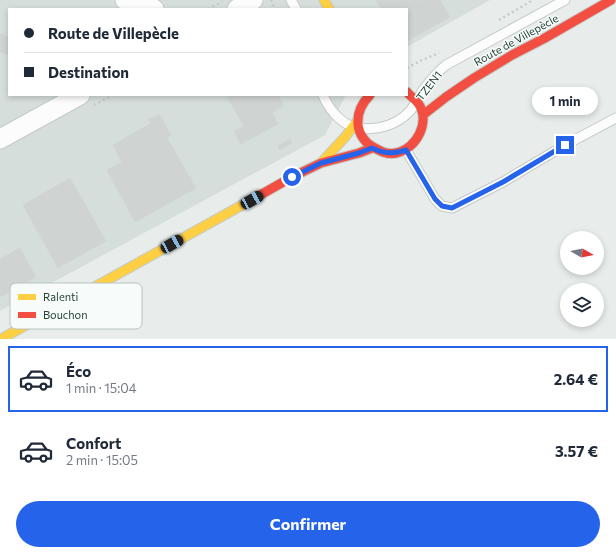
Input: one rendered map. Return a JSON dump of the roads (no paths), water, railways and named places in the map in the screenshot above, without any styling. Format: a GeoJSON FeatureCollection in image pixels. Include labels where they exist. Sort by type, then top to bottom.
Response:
{"type":"FeatureCollection","features":[{"type":"Feature","properties":{"kind":"main road","name":"Route de Villepècle"},"geometry":{"type":"LineString","coordinates":[[423,115],[474,78],[611,0]]}},
{"type":"Feature","properties":{"kind":"main road","name":"Route de Villepècle"},"geometry":{"type":"LineString","coordinates":[[451,84],[474,78]]}},
{"type":"Feature","properties":{"kind":"main road"},"geometry":{"type":"LineString","coordinates":[[408,92],[436,87]]}},
{"type":"Feature","properties":{"kind":"main road"},"geometry":{"type":"LineString","coordinates":[[356,125],[366,142],[372,148],[380,152],[398,153],[406,150],[414,144],[420,135],[423,125],[421,107],[408,93]]}},
{"type":"Feature","properties":{"kind":"main road"},"geometry":{"type":"LineString","coordinates":[[321,163],[356,125],[359,111],[369,96]]}},
{"type":"Feature","properties":{"kind":"main road"},"geometry":{"type":"LineString","coordinates":[[102,283],[292,177],[321,163],[372,148]]}},
{"type":"Feature","properties":{"kind":"main road"},"geometry":{"type":"LineString","coordinates":[[2,339],[20,329]]}},
{"type":"Feature","properties":{"kind":"street"},"geometry":{"type":"LineString","coordinates":[[125,0],[151,8]]}},
{"type":"Feature","properties":{"kind":"street"},"geometry":{"type":"LineString","coordinates":[[239,8],[253,0]]}},
{"type":"Feature","properties":{"kind":"street"},"geometry":{"type":"LineString","coordinates":[[0,139],[78,96]]}},
{"type":"Feature","properties":{"kind":"lane","name":"TZEN1"},"geometry":{"type":"LineString","coordinates":[[356,125],[373,128],[390,125],[398,121],[410,111],[424,90],[439,71],[446,65],[565,0]]}},
{"type":"Feature","properties":{"kind":"lane"},"geometry":{"type":"LineString","coordinates":[[324,96],[332,110],[340,119],[356,125]]}},
{"type":"Feature","properties":{"kind":"lane"},"geometry":{"type":"LineString","coordinates":[[406,150],[435,199],[442,206],[452,208],[503,182],[565,145],[616,118]]}}]}
